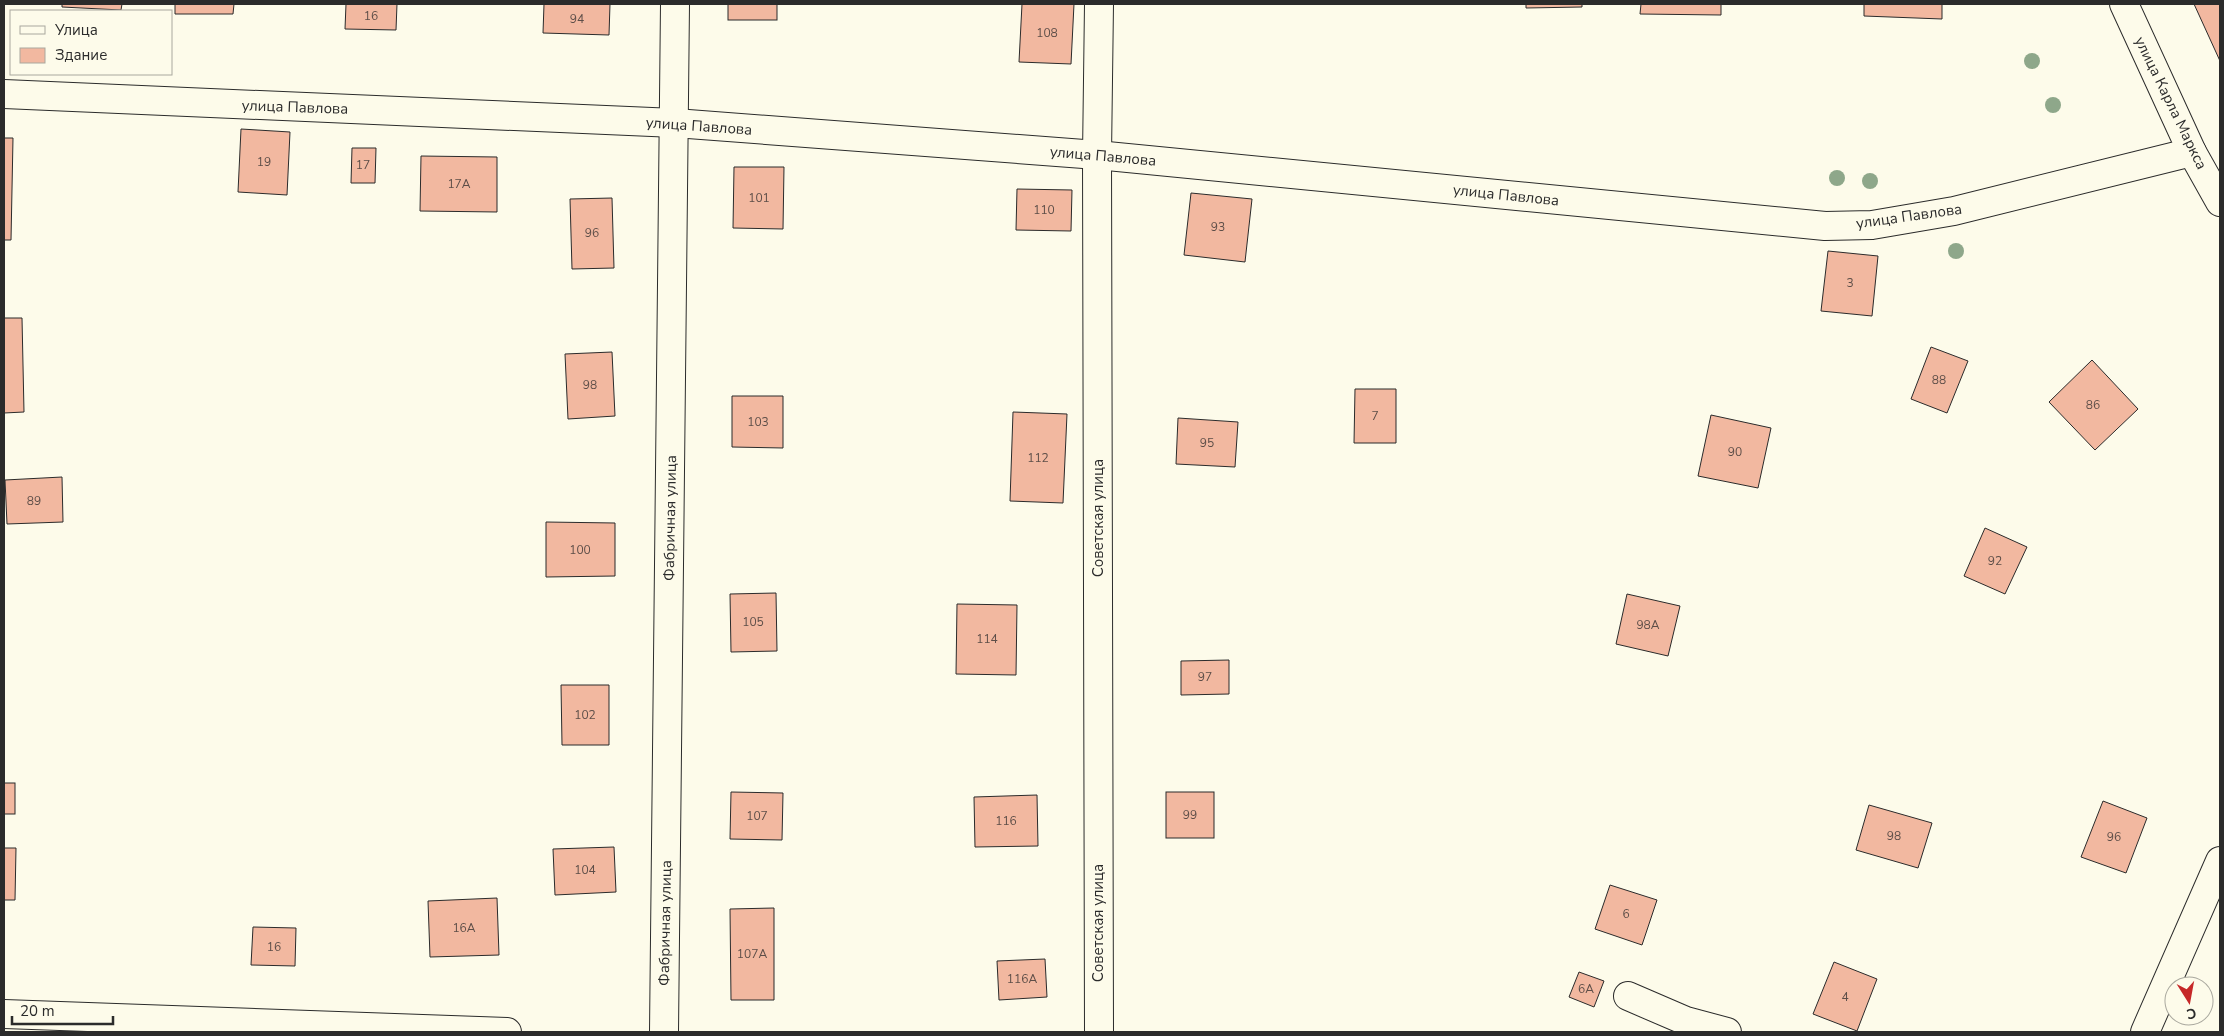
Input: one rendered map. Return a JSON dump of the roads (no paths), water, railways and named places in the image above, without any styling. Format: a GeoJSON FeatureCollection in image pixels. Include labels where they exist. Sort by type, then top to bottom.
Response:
{"type":"FeatureCollection","features":[{"type":"Feature","properties":{"kind":"street","name":"Фабричная улица"},"geometry":{"type":"LineString","coordinates":[[664,1032],[675,4]]}},
{"type":"Feature","properties":{"kind":"street","name":"Советская улица"},"geometry":{"type":"LineString","coordinates":[[1098,1032],[1097,155],[1099,4]]}},
{"type":"Feature","properties":{"kind":"street","name":"улица Карла Маркса"},"geometry":{"type":"LineString","coordinates":[[2124,4],[2192,152],[2220,202]]}},
{"type":"Feature","properties":{"kind":"street","name":"улица Павлова"},"geometry":{"type":"LineString","coordinates":[[4,94],[675,123],[1097,155],[1825,226],[1872,224],[1954,211],[2192,152]]}},
{"type":"Feature","properties":{"kind":"street"},"geometry":{"type":"LineString","coordinates":[[2145,1032],[2220,861]]}},
{"type":"Feature","properties":{"kind":"street"},"geometry":{"type":"LineString","coordinates":[[1628,996],[1686,1021],[1727,1032]]}},
{"type":"Feature","properties":{"kind":"street"},"geometry":{"type":"LineString","coordinates":[[4,1014],[507,1032]]}}]}
